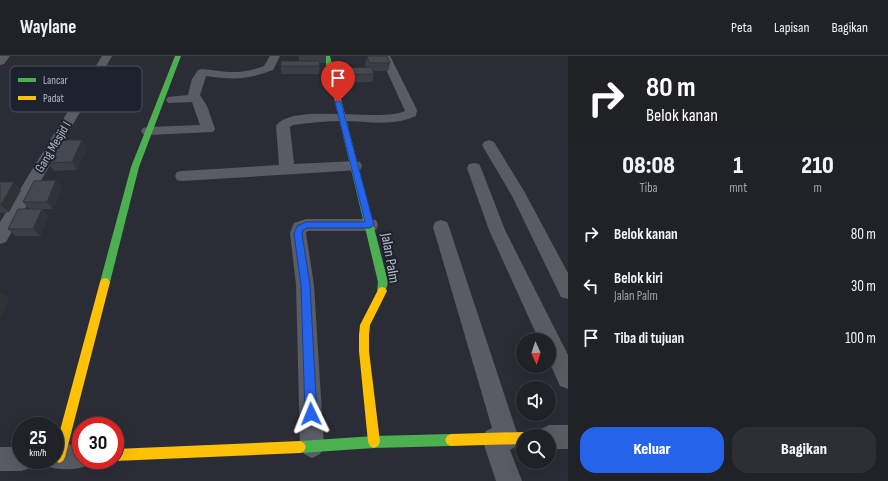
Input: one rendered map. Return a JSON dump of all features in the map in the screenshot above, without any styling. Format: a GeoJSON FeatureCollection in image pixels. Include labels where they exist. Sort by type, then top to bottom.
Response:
{"type":"FeatureCollection","features":[{"type":"Feature","properties":{"kind":"street"},"geometry":{"type":"LineString","coordinates":[[0,62],[5,56]]}},
{"type":"Feature","properties":{"kind":"street","name":"Gang Mesjid I"},"geometry":{"type":"LineString","coordinates":[[101,66],[107,56]]}},
{"type":"Feature","properties":{"kind":"street"},"geometry":{"type":"LineString","coordinates":[[65,457],[134,167],[178,56]]}},
{"type":"Feature","properties":{"kind":"street"},"geometry":{"type":"LineString","coordinates":[[202,72],[229,76],[250,75],[269,68],[275,56]]}},
{"type":"Feature","properties":{"kind":"street","name":"Jalan Palm"},"geometry":{"type":"LineString","coordinates":[[327,56],[383,282],[382,290],[365,325],[364,335],[364,351],[374,442]]}},
{"type":"Feature","properties":{"kind":"street"},"geometry":{"type":"LineString","coordinates":[[287,169],[284,126],[288,121],[342,117],[392,119],[400,118],[411,113],[411,110],[385,56]]}},
{"type":"Feature","properties":{"kind":"street"},"geometry":{"type":"LineString","coordinates":[[148,131],[208,129],[201,106],[194,95],[198,79],[207,59]]}},
{"type":"Feature","properties":{"kind":"street"},"geometry":{"type":"LineString","coordinates":[[172,100],[196,98]]}},
{"type":"Feature","properties":{"kind":"street","name":"Gang Mesjid I"},"geometry":{"type":"LineString","coordinates":[[0,237],[74,112]]}},
{"type":"Feature","properties":{"kind":"street"},"geometry":{"type":"LineString","coordinates":[[489,145],[519,195],[568,291]]}},
{"type":"Feature","properties":{"kind":"street"},"geometry":{"type":"LineString","coordinates":[[182,176],[355,166]]}},
{"type":"Feature","properties":{"kind":"street"},"geometry":{"type":"LineString","coordinates":[[474,168],[496,230],[568,378]]}},
{"type":"Feature","properties":{"kind":"street"},"geometry":{"type":"LineString","coordinates":[[312,446],[305,285],[298,234],[300,228],[306,225],[370,225]]}},
{"type":"Feature","properties":{"kind":"street"},"geometry":{"type":"LineString","coordinates":[[441,227],[508,438],[509,481]]}},
{"type":"Feature","properties":{"kind":"street"},"geometry":{"type":"LineString","coordinates":[[556,437],[568,437]]}},
{"type":"Feature","properties":{"kind":"street"},"geometry":{"type":"LineString","coordinates":[[124,455],[374,442],[508,438]]}},
{"type":"Feature","properties":{"kind":"street"},"geometry":{"type":"LineString","coordinates":[[0,459],[12,458]]}},
{"type":"Feature","properties":{"kind":"building"},"geometry":{"type":"Polygon","coordinates":[[[367,56],[387,56],[390,63],[369,63],[367,56]]]}},
{"type":"Feature","properties":{"kind":"building"},"geometry":{"type":"Polygon","coordinates":[[[281,61],[319,61],[320,66],[281,66],[281,61]]]}},
{"type":"Feature","properties":{"kind":"building"},"geometry":{"type":"Polygon","coordinates":[[[372,67],[374,74],[341,75],[339,68],[372,67]]]}},
{"type":"Feature","properties":{"kind":"building"},"geometry":{"type":"Polygon","coordinates":[[[59,140],[82,140],[72,162],[48,163],[59,140]]]}},
{"type":"Feature","properties":{"kind":"building"},"geometry":{"type":"Polygon","coordinates":[[[56,180],[47,202],[23,202],[34,181],[56,180]]]}},
{"type":"Feature","properties":{"kind":"building"},"geometry":{"type":"Polygon","coordinates":[[[0,182],[14,182],[1,205],[0,205],[0,182]]]}},
{"type":"Feature","properties":{"kind":"building"},"geometry":{"type":"Polygon","coordinates":[[[18,209],[42,209],[33,229],[8,229],[18,209]]]}},
{"type":"Feature","properties":{"kind":"traffic: fast"},"geometry":{"type":"LineString","coordinates":[[105,282],[135,167],[178,56]]}},
{"type":"Feature","properties":{"kind":"traffic: fast"},"geometry":{"type":"LineString","coordinates":[[327,56],[383,282],[382,291]]}},
{"type":"Feature","properties":{"kind":"traffic: fast"},"geometry":{"type":"LineString","coordinates":[[300,447],[374,442],[451,440]]}},
{"type":"Feature","properties":{"kind":"traffic: slow"},"geometry":{"type":"LineString","coordinates":[[64,438],[105,282]]}},
{"type":"Feature","properties":{"kind":"traffic: slow"},"geometry":{"type":"LineString","coordinates":[[374,442],[364,351],[364,335],[365,325],[382,291]]}},
{"type":"Feature","properties":{"kind":"traffic: slow"},"geometry":{"type":"LineString","coordinates":[[451,440],[516,438]]}},
{"type":"Feature","properties":{"kind":"traffic: slow"},"geometry":{"type":"LineString","coordinates":[[124,455],[300,447]]}},
{"type":"Feature","properties":{"kind":"route"},"geometry":{"type":"LineString","coordinates":[[311,414],[305,285],[298,234],[300,228],[306,225],[370,225],[338,102]]}}]}
